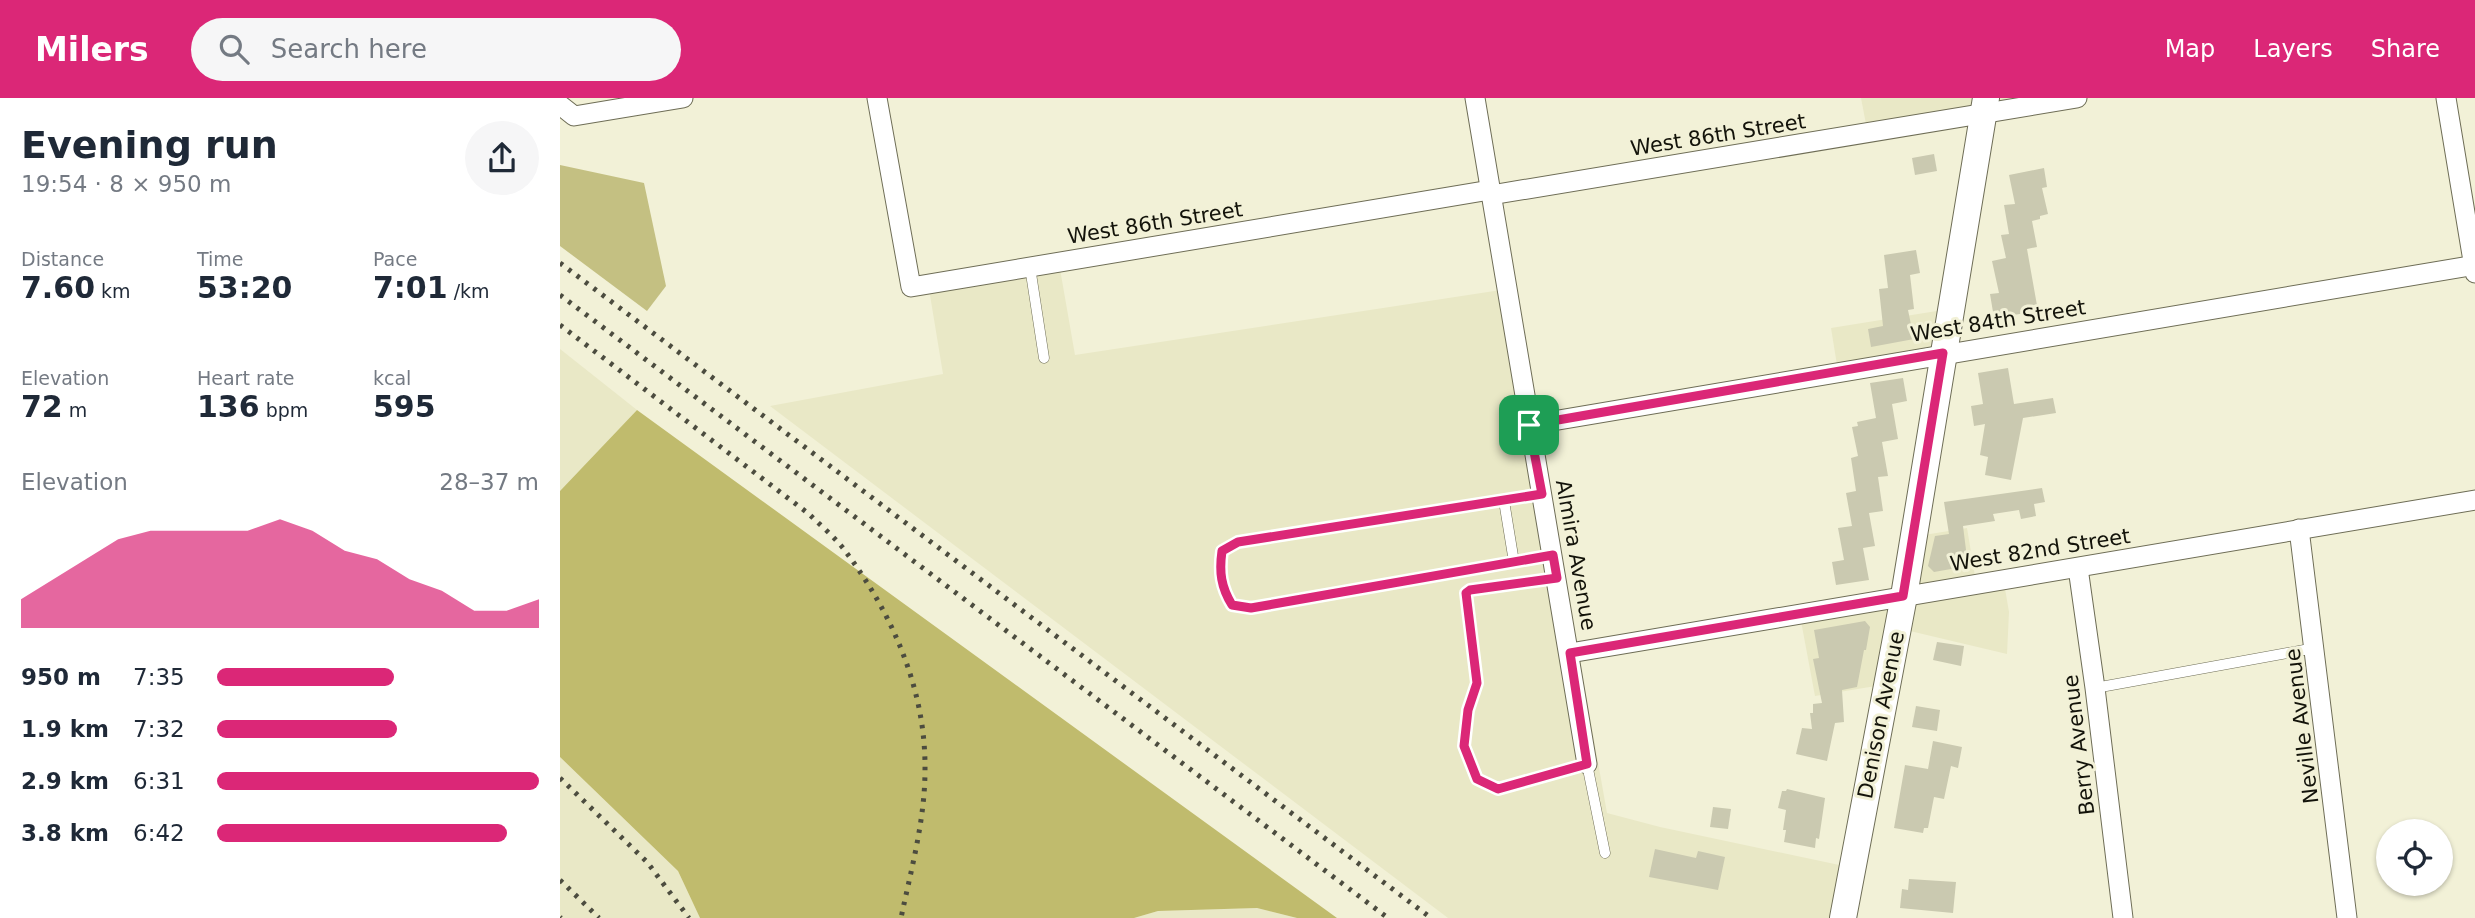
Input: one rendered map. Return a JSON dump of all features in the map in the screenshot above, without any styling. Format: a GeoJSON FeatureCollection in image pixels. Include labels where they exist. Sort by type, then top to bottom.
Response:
{"type":"FeatureCollection","features":[{"type":"Feature","properties":{"kind":"main road","name":"Denison Avenue"},"geometry":{"type":"LineString","coordinates":[[1843,918],[1903,596],[1985,106]]}},
{"type":"Feature","properties":{"kind":"street"},"geometry":{"type":"LineString","coordinates":[[560,105],[574,116],[683,98]]}},
{"type":"Feature","properties":{"kind":"street","name":"West 86th Street"},"geometry":{"type":"LineString","coordinates":[[877,98],[911,286],[1490,193],[1985,106],[2077,98]]}},
{"type":"Feature","properties":{"kind":"street","name":"Almira Avenue"},"geometry":{"type":"LineString","coordinates":[[1475,98],[1587,764]]}},
{"type":"Feature","properties":{"kind":"street"},"geometry":{"type":"LineString","coordinates":[[2446,98],[2475,268]]}},
{"type":"Feature","properties":{"kind":"street","name":"West 84th Street"},"geometry":{"type":"LineString","coordinates":[[1529,425],[1943,353],[2475,268]]}},
{"type":"Feature","properties":{"kind":"street","name":"West 82nd Street"},"geometry":{"type":"LineString","coordinates":[[1570,653],[2475,500]]}},
{"type":"Feature","properties":{"kind":"street","name":"Neville Avenue"},"geometry":{"type":"LineString","coordinates":[[2299,529],[2347,918]]}},
{"type":"Feature","properties":{"kind":"street","name":"Berry Avenue"},"geometry":{"type":"LineString","coordinates":[[2078,568],[2123,918]]}},
{"type":"Feature","properties":{"kind":"lane"},"geometry":{"type":"LineString","coordinates":[[1030,267],[1044,358]]}},
{"type":"Feature","properties":{"kind":"lane"},"geometry":{"type":"LineString","coordinates":[[1542,494],[1238,542],[1222,551],[1220,569],[1224,592],[1232,605],[1251,608],[1553,555]]}},
{"type":"Feature","properties":{"kind":"lane"},"geometry":{"type":"LineString","coordinates":[[1504,501],[1514,562]]}},
{"type":"Feature","properties":{"kind":"lane"},"geometry":{"type":"LineString","coordinates":[[1557,578],[1470,590],[1466,593],[1477,683],[1468,710],[1464,746],[1477,779],[1498,789],[1587,764]]}},
{"type":"Feature","properties":{"kind":"lane"},"geometry":{"type":"LineString","coordinates":[[2095,688],[2315,648]]}},
{"type":"Feature","properties":{"kind":"lane","name":"Almira Avenue"},"geometry":{"type":"LineString","coordinates":[[1587,764],[1605,853]]}},
{"type":"Feature","properties":{"kind":"shaded area"},"geometry":{"type":"Polygon","coordinates":[[[1861,98],[2017,98],[1866,124],[1861,98]]]}},
{"type":"Feature","properties":{"kind":"shaded area"},"geometry":{"type":"Polygon","coordinates":[[[560,165],[644,183],[666,286],[647,311],[560,246],[560,165]]]}},
{"type":"Feature","properties":{"kind":"shaded area"},"geometry":{"type":"Polygon","coordinates":[[[1060,269],[1075,355],[1514,288],[1607,813],[1660,827],[1863,870],[1853,918],[1448,918],[770,406],[943,374],[929,289],[1060,269]]]}},
{"type":"Feature","properties":{"kind":"shaded area"},"geometry":{"type":"Polygon","coordinates":[[[1943,310],[1937,347],[1837,365],[1831,328],[1943,310]]]}},
{"type":"Feature","properties":{"kind":"shaded area"},"geometry":{"type":"Polygon","coordinates":[[[560,349],[637,410],[560,491],[560,349]]]}},
{"type":"Feature","properties":{"kind":"shaded area"},"geometry":{"type":"Polygon","coordinates":[[[637,410],[1337,918],[1297,918],[1257,908],[1158,911],[1134,918],[700,918],[678,871],[560,757],[560,491],[637,410]]]}},
{"type":"Feature","properties":{"kind":"shaded area"},"geometry":{"type":"Polygon","coordinates":[[[1967,528],[1975,576],[2002,571],[2009,612],[2007,654],[1910,631],[1900,682],[1815,696],[1801,621],[1916,602],[1924,535],[1967,528]]]}},
{"type":"Feature","properties":{"kind":"shaded area"},"geometry":{"type":"Polygon","coordinates":[[[560,757],[678,871],[700,918],[560,918],[560,757]]]}},
{"type":"Feature","properties":{"kind":"shaded area"},"geometry":{"type":"Polygon","coordinates":[[[1257,908],[1297,918],[1134,918],[1158,911],[1257,908]]]}},
{"type":"Feature","properties":{"kind":"building"},"geometry":{"type":"Polygon","coordinates":[[[1934,154],[1937,171],[1915,175],[1912,158],[1934,154]]]}},
{"type":"Feature","properties":{"kind":"building"},"geometry":{"type":"Polygon","coordinates":[[[2044,168],[2047,187],[2042,188],[2048,214],[2032,221],[2037,247],[2027,249],[2038,311],[1994,318],[1990,294],[1999,293],[1992,261],[2006,258],[2001,235],[2009,234],[2004,205],[2015,204],[2009,175],[2044,168]]]}},
{"type":"Feature","properties":{"kind":"building"},"geometry":{"type":"Polygon","coordinates":[[[1916,250],[1920,273],[1910,275],[1914,309],[1908,310],[1914,339],[1871,347],[1868,329],[1883,326],[1879,289],[1888,288],[1884,255],[1916,250]]]}},
{"type":"Feature","properties":{"kind":"building"},"geometry":{"type":"Polygon","coordinates":[[[2008,368],[2014,404],[2053,398],[2056,413],[2023,418],[2011,480],[1985,475],[1988,457],[1980,455],[1985,424],[1974,426],[1971,406],[1983,404],[1978,373],[2008,368]]]}},
{"type":"Feature","properties":{"kind":"building"},"geometry":{"type":"Polygon","coordinates":[[[1903,378],[1907,401],[1892,404],[1898,439],[1882,442],[1888,476],[1878,477],[1883,511],[1869,513],[1875,546],[1863,548],[1869,580],[1836,585],[1832,562],[1844,560],[1838,528],[1852,526],[1846,493],[1856,491],[1851,458],[1858,456],[1852,427],[1858,426],[1857,422],[1876,418],[1870,383],[1903,378]]]}},
{"type":"Feature","properties":{"kind":"building"},"geometry":{"type":"Polygon","coordinates":[[[2042,488],[2045,502],[2034,504],[2036,516],[2021,519],[2019,510],[1993,514],[1995,521],[1963,526],[1968,566],[1934,572],[1928,566],[1935,536],[1949,534],[1944,502],[2042,488]]]}},
{"type":"Feature","properties":{"kind":"building"},"geometry":{"type":"Polygon","coordinates":[[[1865,621],[1870,627],[1857,687],[1842,690],[1844,722],[1835,723],[1827,761],[1796,754],[1802,728],[1812,729],[1810,713],[1813,713],[1813,704],[1822,703],[1813,659],[1819,658],[1814,630],[1865,621]]]}},
{"type":"Feature","properties":{"kind":"building"},"geometry":{"type":"Polygon","coordinates":[[[1937,642],[1964,646],[1961,666],[1933,660],[1937,642]]]}},
{"type":"Feature","properties":{"kind":"building"},"geometry":{"type":"Polygon","coordinates":[[[1916,706],[1940,710],[1937,731],[1912,727],[1916,706]]]}},
{"type":"Feature","properties":{"kind":"building"},"geometry":{"type":"Polygon","coordinates":[[[1933,741],[1962,747],[1958,768],[1951,766],[1944,799],[1934,797],[1928,828],[1924,828],[1923,833],[1894,828],[1905,765],[1928,769],[1933,741]]]}},
{"type":"Feature","properties":{"kind":"building"},"geometry":{"type":"Polygon","coordinates":[[[1787,789],[1825,798],[1819,839],[1816,838],[1815,848],[1784,842],[1786,810],[1778,808],[1782,791],[1787,789]]]}},
{"type":"Feature","properties":{"kind":"building"},"geometry":{"type":"Polygon","coordinates":[[[1713,807],[1731,809],[1728,829],[1710,827],[1713,807]]]}},
{"type":"Feature","properties":{"kind":"building"},"geometry":{"type":"Polygon","coordinates":[[[1655,849],[1696,858],[1698,851],[1725,857],[1718,890],[1649,877],[1655,849]]]}},
{"type":"Feature","properties":{"kind":"building"},"geometry":{"type":"Polygon","coordinates":[[[1909,879],[1956,882],[1953,913],[1900,908],[1902,889],[1908,890],[1909,879]]]}},
{"type":"Feature","properties":{"kind":"railway"},"geometry":{"type":"LineString","coordinates":[[560,263],[1431,918]]}},
{"type":"Feature","properties":{"kind":"railway"},"geometry":{"type":"LineString","coordinates":[[560,295],[1388,918]]}},
{"type":"Feature","properties":{"kind":"railway"},"geometry":{"type":"LineString","coordinates":[[560,325],[809,514],[842,547],[878,602],[904,655],[920,711],[924,741],[923,807],[901,918]]}},
{"type":"Feature","properties":{"kind":"railway"},"geometry":{"type":"LineString","coordinates":[[560,778],[647,862],[689,918]]}},
{"type":"Feature","properties":{"kind":"railway"},"geometry":{"type":"LineString","coordinates":[[560,880],[599,918]]}},
{"type":"Feature","properties":{"kind":"route"},"geometry":{"type":"LineString","coordinates":[[1943,353],[1903,596],[1570,653],[1587,764],[1498,789],[1477,779],[1464,746],[1468,710],[1477,683],[1465,597],[1470,590],[1557,578],[1553,555],[1251,608],[1232,605],[1224,592],[1220,569],[1222,551],[1238,542],[1542,494],[1529,425],[1943,353]]}}]}
